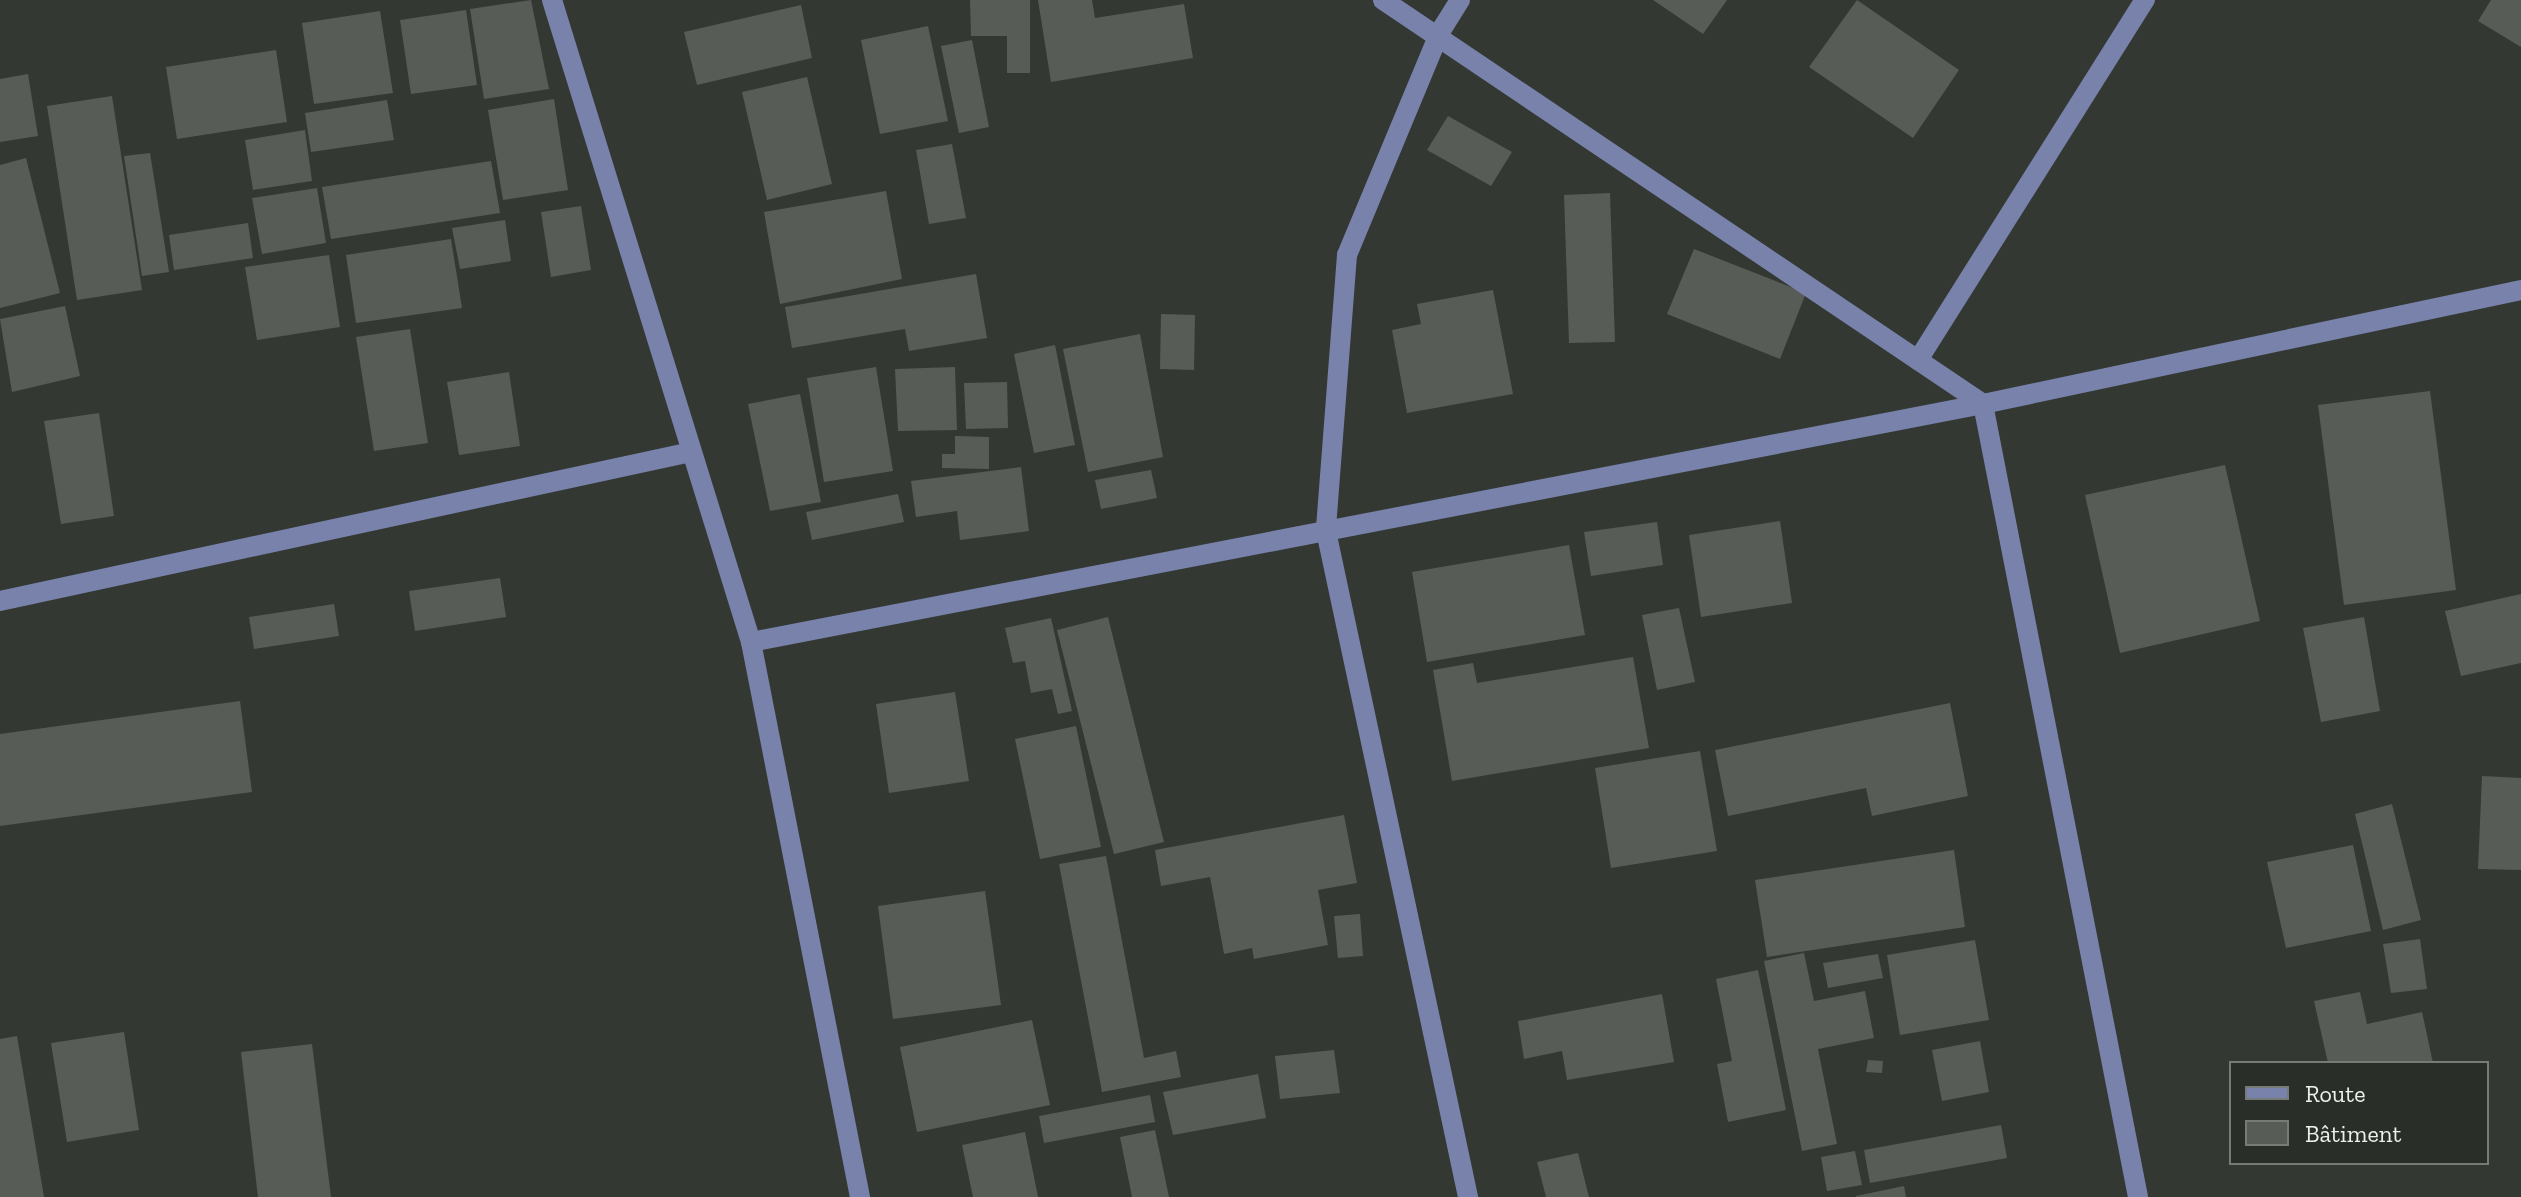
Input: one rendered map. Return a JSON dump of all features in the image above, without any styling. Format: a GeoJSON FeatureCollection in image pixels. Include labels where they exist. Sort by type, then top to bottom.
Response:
{"type":"FeatureCollection","features":[{"type":"Feature","properties":{"kind":"street"},"geometry":{"type":"LineString","coordinates":[[552,0],[751,642],[860,1197]]}},
{"type":"Feature","properties":{"kind":"street"},"geometry":{"type":"LineString","coordinates":[[1383,0],[1439,34],[1983,404],[2138,1197]]}},
{"type":"Feature","properties":{"kind":"street"},"geometry":{"type":"LineString","coordinates":[[1460,0],[1439,34],[1347,255],[1326,531],[1468,1197]]}},
{"type":"Feature","properties":{"kind":"street"},"geometry":{"type":"LineString","coordinates":[[1918,360],[2145,0]]}},
{"type":"Feature","properties":{"kind":"street"},"geometry":{"type":"LineString","coordinates":[[751,642],[1983,404],[2521,290]]}},
{"type":"Feature","properties":{"kind":"street"},"geometry":{"type":"LineString","coordinates":[[0,601],[691,452]]}},
{"type":"Feature","properties":{"kind":"building"},"geometry":{"type":"Polygon","coordinates":[[[531,0],[549,89],[484,99],[470,9],[531,0]]]}},
{"type":"Feature","properties":{"kind":"building"},"geometry":{"type":"Polygon","coordinates":[[[970,0],[1030,0],[1030,73],[1007,73],[1007,36],[971,36],[970,0]]]}},
{"type":"Feature","properties":{"kind":"building"},"geometry":{"type":"Polygon","coordinates":[[[1038,0],[1092,0],[1095,18],[1184,4],[1193,58],[1051,82],[1038,0]]]}},
{"type":"Feature","properties":{"kind":"building"},"geometry":{"type":"Polygon","coordinates":[[[1653,0],[1727,0],[1703,34],[1653,0]]]}},
{"type":"Feature","properties":{"kind":"building"},"geometry":{"type":"Polygon","coordinates":[[[1857,0],[1959,70],[1913,138],[1809,67],[1857,0]]]}},
{"type":"Feature","properties":{"kind":"building"},"geometry":{"type":"Polygon","coordinates":[[[2491,0],[2521,0],[2521,47],[2478,21],[2491,0]]]}},
{"type":"Feature","properties":{"kind":"building"},"geometry":{"type":"Polygon","coordinates":[[[801,5],[812,58],[697,85],[684,32],[801,5]]]}},
{"type":"Feature","properties":{"kind":"building"},"geometry":{"type":"Polygon","coordinates":[[[466,10],[477,85],[411,94],[400,20],[466,10]]]}},
{"type":"Feature","properties":{"kind":"building"},"geometry":{"type":"Polygon","coordinates":[[[380,11],[393,93],[314,104],[302,23],[380,11]]]}},
{"type":"Feature","properties":{"kind":"building"},"geometry":{"type":"Polygon","coordinates":[[[928,26],[948,121],[880,134],[861,40],[928,26]]]}},
{"type":"Feature","properties":{"kind":"building"},"geometry":{"type":"Polygon","coordinates":[[[972,40],[989,127],[959,133],[941,46],[972,40]]]}},
{"type":"Feature","properties":{"kind":"building"},"geometry":{"type":"Polygon","coordinates":[[[276,50],[287,122],[177,139],[166,67],[276,50]]]}},
{"type":"Feature","properties":{"kind":"building"},"geometry":{"type":"Polygon","coordinates":[[[28,74],[38,136],[0,142],[0,79],[28,74]]]}},
{"type":"Feature","properties":{"kind":"building"},"geometry":{"type":"Polygon","coordinates":[[[807,77],[832,184],[767,200],[742,92],[807,77]]]}},
{"type":"Feature","properties":{"kind":"building"},"geometry":{"type":"Polygon","coordinates":[[[112,96],[142,290],[77,300],[47,106],[112,96]]]}},
{"type":"Feature","properties":{"kind":"building"},"geometry":{"type":"Polygon","coordinates":[[[554,99],[568,190],[503,200],[488,110],[554,99]]]}},
{"type":"Feature","properties":{"kind":"building"},"geometry":{"type":"Polygon","coordinates":[[[387,100],[394,140],[311,152],[305,113],[387,100]]]}},
{"type":"Feature","properties":{"kind":"building"},"geometry":{"type":"Polygon","coordinates":[[[1448,116],[1512,152],[1491,186],[1427,150],[1448,116]]]}},
{"type":"Feature","properties":{"kind":"building"},"geometry":{"type":"Polygon","coordinates":[[[305,130],[312,181],[253,190],[245,140],[305,130]]]}},
{"type":"Feature","properties":{"kind":"building"},"geometry":{"type":"Polygon","coordinates":[[[952,144],[966,218],[929,224],[916,150],[952,144]]]}},
{"type":"Feature","properties":{"kind":"building"},"geometry":{"type":"Polygon","coordinates":[[[150,153],[169,272],[142,276],[124,156],[150,153]]]}},
{"type":"Feature","properties":{"kind":"building"},"geometry":{"type":"Polygon","coordinates":[[[26,158],[60,293],[0,308],[0,165],[26,158]]]}},
{"type":"Feature","properties":{"kind":"building"},"geometry":{"type":"Polygon","coordinates":[[[491,161],[500,213],[331,239],[322,187],[491,161]]]}},
{"type":"Feature","properties":{"kind":"building"},"geometry":{"type":"Polygon","coordinates":[[[317,188],[326,243],[262,254],[252,198],[317,188]]]}},
{"type":"Feature","properties":{"kind":"building"},"geometry":{"type":"Polygon","coordinates":[[[886,191],[902,279],[780,304],[764,212],[886,191]]]}},
{"type":"Feature","properties":{"kind":"building"},"geometry":{"type":"Polygon","coordinates":[[[1610,193],[1615,342],[1569,343],[1564,195],[1610,193]]]}},
{"type":"Feature","properties":{"kind":"building"},"geometry":{"type":"Polygon","coordinates":[[[581,206],[591,270],[551,277],[541,212],[581,206]]]}},
{"type":"Feature","properties":{"kind":"building"},"geometry":{"type":"Polygon","coordinates":[[[505,220],[511,261],[460,269],[452,228],[505,220]]]}},
{"type":"Feature","properties":{"kind":"building"},"geometry":{"type":"Polygon","coordinates":[[[248,223],[253,258],[174,270],[169,235],[248,223]]]}},
{"type":"Feature","properties":{"kind":"building"},"geometry":{"type":"Polygon","coordinates":[[[451,239],[462,308],[356,323],[346,255],[451,239]]]}},
{"type":"Feature","properties":{"kind":"building"},"geometry":{"type":"Polygon","coordinates":[[[1694,249],[1806,293],[1780,359],[1667,314],[1694,249]]]}},
{"type":"Feature","properties":{"kind":"building"},"geometry":{"type":"Polygon","coordinates":[[[329,255],[340,327],[257,340],[245,267],[329,255]]]}},
{"type":"Feature","properties":{"kind":"building"},"geometry":{"type":"Polygon","coordinates":[[[976,274],[987,338],[909,351],[905,329],[792,348],[785,307],[976,274]]]}},
{"type":"Feature","properties":{"kind":"building"},"geometry":{"type":"Polygon","coordinates":[[[1493,290],[1513,394],[1407,413],[1392,330],[1421,324],[1417,304],[1493,290]]]}},
{"type":"Feature","properties":{"kind":"building"},"geometry":{"type":"Polygon","coordinates":[[[65,306],[80,376],[12,392],[0,319],[65,306]]]}},
{"type":"Feature","properties":{"kind":"building"},"geometry":{"type":"Polygon","coordinates":[[[1161,314],[1195,315],[1194,370],[1160,369],[1161,314]]]}},
{"type":"Feature","properties":{"kind":"building"},"geometry":{"type":"Polygon","coordinates":[[[410,329],[428,443],[374,451],[356,337],[410,329]]]}},
{"type":"Feature","properties":{"kind":"building"},"geometry":{"type":"Polygon","coordinates":[[[1140,334],[1163,457],[1088,472],[1063,349],[1140,334]]]}},
{"type":"Feature","properties":{"kind":"building"},"geometry":{"type":"Polygon","coordinates":[[[1055,345],[1075,445],[1034,453],[1014,354],[1055,345]]]}},
{"type":"Feature","properties":{"kind":"building"},"geometry":{"type":"Polygon","coordinates":[[[876,367],[893,471],[824,482],[807,378],[876,367]]]}},
{"type":"Feature","properties":{"kind":"building"},"geometry":{"type":"Polygon","coordinates":[[[955,367],[957,430],[898,431],[895,369],[955,367]]]}},
{"type":"Feature","properties":{"kind":"building"},"geometry":{"type":"Polygon","coordinates":[[[509,372],[520,446],[459,455],[447,382],[509,372]]]}},
{"type":"Feature","properties":{"kind":"building"},"geometry":{"type":"Polygon","coordinates":[[[1007,382],[1008,428],[966,429],[964,383],[1007,382]]]}},
{"type":"Feature","properties":{"kind":"building"},"geometry":{"type":"Polygon","coordinates":[[[2430,391],[2456,590],[2344,605],[2318,405],[2430,391]]]}},
{"type":"Feature","properties":{"kind":"building"},"geometry":{"type":"Polygon","coordinates":[[[800,394],[821,502],[770,511],[748,404],[800,394]]]}},
{"type":"Feature","properties":{"kind":"building"},"geometry":{"type":"Polygon","coordinates":[[[99,413],[114,516],[61,524],[44,421],[99,413]]]}},
{"type":"Feature","properties":{"kind":"building"},"geometry":{"type":"Polygon","coordinates":[[[955,436],[989,437],[989,469],[942,468],[942,454],[955,454],[955,436]]]}},
{"type":"Feature","properties":{"kind":"building"},"geometry":{"type":"Polygon","coordinates":[[[2225,465],[2260,621],[2120,653],[2085,495],[2225,465]]]}},
{"type":"Feature","properties":{"kind":"building"},"geometry":{"type":"Polygon","coordinates":[[[1021,467],[1029,531],[960,540],[957,511],[916,517],[911,481],[1021,467]]]}},
{"type":"Feature","properties":{"kind":"building"},"geometry":{"type":"Polygon","coordinates":[[[1151,470],[1157,498],[1101,509],[1095,480],[1151,470]]]}},
{"type":"Feature","properties":{"kind":"building"},"geometry":{"type":"Polygon","coordinates":[[[898,494],[904,522],[812,540],[806,512],[898,494]]]}},
{"type":"Feature","properties":{"kind":"building"},"geometry":{"type":"Polygon","coordinates":[[[1780,521],[1792,603],[1701,617],[1689,535],[1780,521]]]}},
{"type":"Feature","properties":{"kind":"building"},"geometry":{"type":"Polygon","coordinates":[[[1657,522],[1663,565],[1591,576],[1584,532],[1657,522]]]}},
{"type":"Feature","properties":{"kind":"building"},"geometry":{"type":"Polygon","coordinates":[[[1569,545],[1585,635],[1427,662],[1412,572],[1569,545]]]}},
{"type":"Feature","properties":{"kind":"building"},"geometry":{"type":"Polygon","coordinates":[[[500,578],[506,617],[415,631],[409,591],[500,578]]]}},
{"type":"Feature","properties":{"kind":"building"},"geometry":{"type":"Polygon","coordinates":[[[2521,594],[2521,663],[2461,676],[2445,611],[2521,594]]]}},
{"type":"Feature","properties":{"kind":"building"},"geometry":{"type":"Polygon","coordinates":[[[334,604],[339,636],[254,649],[249,617],[334,604]]]}},
{"type":"Feature","properties":{"kind":"building"},"geometry":{"type":"Polygon","coordinates":[[[1679,608],[1695,682],[1657,690],[1642,615],[1679,608]]]}},
{"type":"Feature","properties":{"kind":"building"},"geometry":{"type":"Polygon","coordinates":[[[1108,617],[1164,842],[1114,854],[1057,630],[1108,617]]]}},
{"type":"Feature","properties":{"kind":"building"},"geometry":{"type":"Polygon","coordinates":[[[2364,617],[2380,711],[2321,722],[2303,628],[2364,617]]]}},
{"type":"Feature","properties":{"kind":"building"},"geometry":{"type":"Polygon","coordinates":[[[1051,618],[1072,711],[1058,714],[1052,689],[1031,693],[1025,661],[1013,663],[1005,628],[1051,618]]]}},
{"type":"Feature","properties":{"kind":"building"},"geometry":{"type":"Polygon","coordinates":[[[1633,657],[1649,748],[1452,781],[1433,670],[1473,663],[1477,683],[1633,657]]]}},
{"type":"Feature","properties":{"kind":"building"},"geometry":{"type":"Polygon","coordinates":[[[955,692],[969,781],[889,793],[876,704],[955,692]]]}},
{"type":"Feature","properties":{"kind":"building"},"geometry":{"type":"Polygon","coordinates":[[[240,701],[252,792],[0,826],[0,734],[240,701]]]}},
{"type":"Feature","properties":{"kind":"building"},"geometry":{"type":"Polygon","coordinates":[[[1950,703],[1968,796],[1872,816],[1866,788],[1728,816],[1715,750],[1950,703]]]}},
{"type":"Feature","properties":{"kind":"building"},"geometry":{"type":"Polygon","coordinates":[[[1076,726],[1101,847],[1040,859],[1015,739],[1076,726]]]}},
{"type":"Feature","properties":{"kind":"building"},"geometry":{"type":"Polygon","coordinates":[[[1700,751],[1717,851],[1611,868],[1595,768],[1700,751]]]}},
{"type":"Feature","properties":{"kind":"building"},"geometry":{"type":"Polygon","coordinates":[[[2482,776],[2521,778],[2521,870],[2478,869],[2482,776]]]}},
{"type":"Feature","properties":{"kind":"building"},"geometry":{"type":"Polygon","coordinates":[[[2392,804],[2421,920],[2383,930],[2355,814],[2392,804]]]}},
{"type":"Feature","properties":{"kind":"building"},"geometry":{"type":"Polygon","coordinates":[[[1344,815],[1357,883],[1318,890],[1328,945],[1254,959],[1252,948],[1224,954],[1210,877],[1161,886],[1155,850],[1344,815]]]}},
{"type":"Feature","properties":{"kind":"building"},"geometry":{"type":"Polygon","coordinates":[[[2353,845],[2371,931],[2286,948],[2267,862],[2353,845]]]}},
{"type":"Feature","properties":{"kind":"building"},"geometry":{"type":"Polygon","coordinates":[[[1954,850],[1965,927],[1767,957],[1755,880],[1954,850]]]}},
{"type":"Feature","properties":{"kind":"building"},"geometry":{"type":"Polygon","coordinates":[[[1106,856],[1144,1058],[1176,1051],[1181,1077],[1102,1092],[1059,864],[1106,856]]]}},
{"type":"Feature","properties":{"kind":"building"},"geometry":{"type":"Polygon","coordinates":[[[985,891],[1001,1005],[893,1019],[878,906],[985,891]]]}},
{"type":"Feature","properties":{"kind":"building"},"geometry":{"type":"Polygon","coordinates":[[[1360,914],[1363,956],[1338,958],[1334,916],[1360,914]]]}},
{"type":"Feature","properties":{"kind":"building"},"geometry":{"type":"Polygon","coordinates":[[[2420,939],[2427,989],[2391,993],[2383,944],[2420,939]]]}},
{"type":"Feature","properties":{"kind":"building"},"geometry":{"type":"Polygon","coordinates":[[[1975,940],[1989,1020],[1900,1035],[1887,955],[1975,940]]]}},
{"type":"Feature","properties":{"kind":"building"},"geometry":{"type":"Polygon","coordinates":[[[1804,953],[1814,1001],[1865,991],[1874,1038],[1818,1049],[1837,1144],[1802,1151],[1764,961],[1804,953]]]}},
{"type":"Feature","properties":{"kind":"building"},"geometry":{"type":"Polygon","coordinates":[[[1878,954],[1883,978],[1828,988],[1823,963],[1878,954]]]}},
{"type":"Feature","properties":{"kind":"building"},"geometry":{"type":"Polygon","coordinates":[[[1758,970],[1786,1110],[1728,1122],[1717,1064],[1732,1061],[1716,979],[1758,970]]]}},
{"type":"Feature","properties":{"kind":"building"},"geometry":{"type":"Polygon","coordinates":[[[2360,992],[2367,1024],[2422,1012],[2433,1061],[2328,1061],[2314,1001],[2360,992]]]}},
{"type":"Feature","properties":{"kind":"building"},"geometry":{"type":"Polygon","coordinates":[[[1662,994],[1674,1062],[1567,1080],[1562,1051],[1524,1059],[1518,1021],[1662,994]]]}},
{"type":"Feature","properties":{"kind":"building"},"geometry":{"type":"Polygon","coordinates":[[[1032,1020],[1050,1105],[917,1132],[900,1047],[1032,1020]]]}},
{"type":"Feature","properties":{"kind":"building"},"geometry":{"type":"Polygon","coordinates":[[[124,1032],[139,1130],[67,1142],[51,1043],[124,1032]]]}},
{"type":"Feature","properties":{"kind":"building"},"geometry":{"type":"Polygon","coordinates":[[[17,1036],[44,1197],[0,1197],[0,1039],[17,1036]]]}},
{"type":"Feature","properties":{"kind":"building"},"geometry":{"type":"Polygon","coordinates":[[[1980,1041],[1989,1092],[1942,1101],[1932,1050],[1980,1041]]]}},
{"type":"Feature","properties":{"kind":"building"},"geometry":{"type":"Polygon","coordinates":[[[312,1044],[331,1197],[258,1197],[241,1052],[312,1044]]]}},
{"type":"Feature","properties":{"kind":"building"},"geometry":{"type":"Polygon","coordinates":[[[1334,1050],[1340,1093],[1280,1099],[1275,1056],[1334,1050]]]}},
{"type":"Feature","properties":{"kind":"building"},"geometry":{"type":"Polygon","coordinates":[[[1868,1060],[1883,1061],[1882,1073],[1866,1072],[1868,1060]]]}},
{"type":"Feature","properties":{"kind":"building"},"geometry":{"type":"Polygon","coordinates":[[[1258,1074],[1266,1118],[1173,1135],[1163,1092],[1258,1074]]]}},
{"type":"Feature","properties":{"kind":"building"},"geometry":{"type":"Polygon","coordinates":[[[1150,1095],[1155,1122],[1044,1143],[1039,1116],[1150,1095]]]}},
{"type":"Feature","properties":{"kind":"building"},"geometry":{"type":"Polygon","coordinates":[[[2001,1125],[2007,1158],[1870,1183],[1864,1150],[2001,1125]]]}},
{"type":"Feature","properties":{"kind":"building"},"geometry":{"type":"Polygon","coordinates":[[[1155,1130],[1169,1197],[1132,1197],[1120,1137],[1155,1130]]]}},
{"type":"Feature","properties":{"kind":"building"},"geometry":{"type":"Polygon","coordinates":[[[1025,1132],[1038,1197],[973,1197],[962,1145],[1025,1132]]]}},
{"type":"Feature","properties":{"kind":"building"},"geometry":{"type":"Polygon","coordinates":[[[1855,1151],[1862,1185],[1827,1191],[1821,1157],[1855,1151]]]}},
{"type":"Feature","properties":{"kind":"building"},"geometry":{"type":"Polygon","coordinates":[[[1578,1153],[1589,1197],[1546,1197],[1537,1162],[1578,1153]]]}},
{"type":"Feature","properties":{"kind":"building"},"geometry":{"type":"Polygon","coordinates":[[[1904,1186],[1906,1197],[1856,1197],[1856,1196],[1904,1186]]]}}]}
